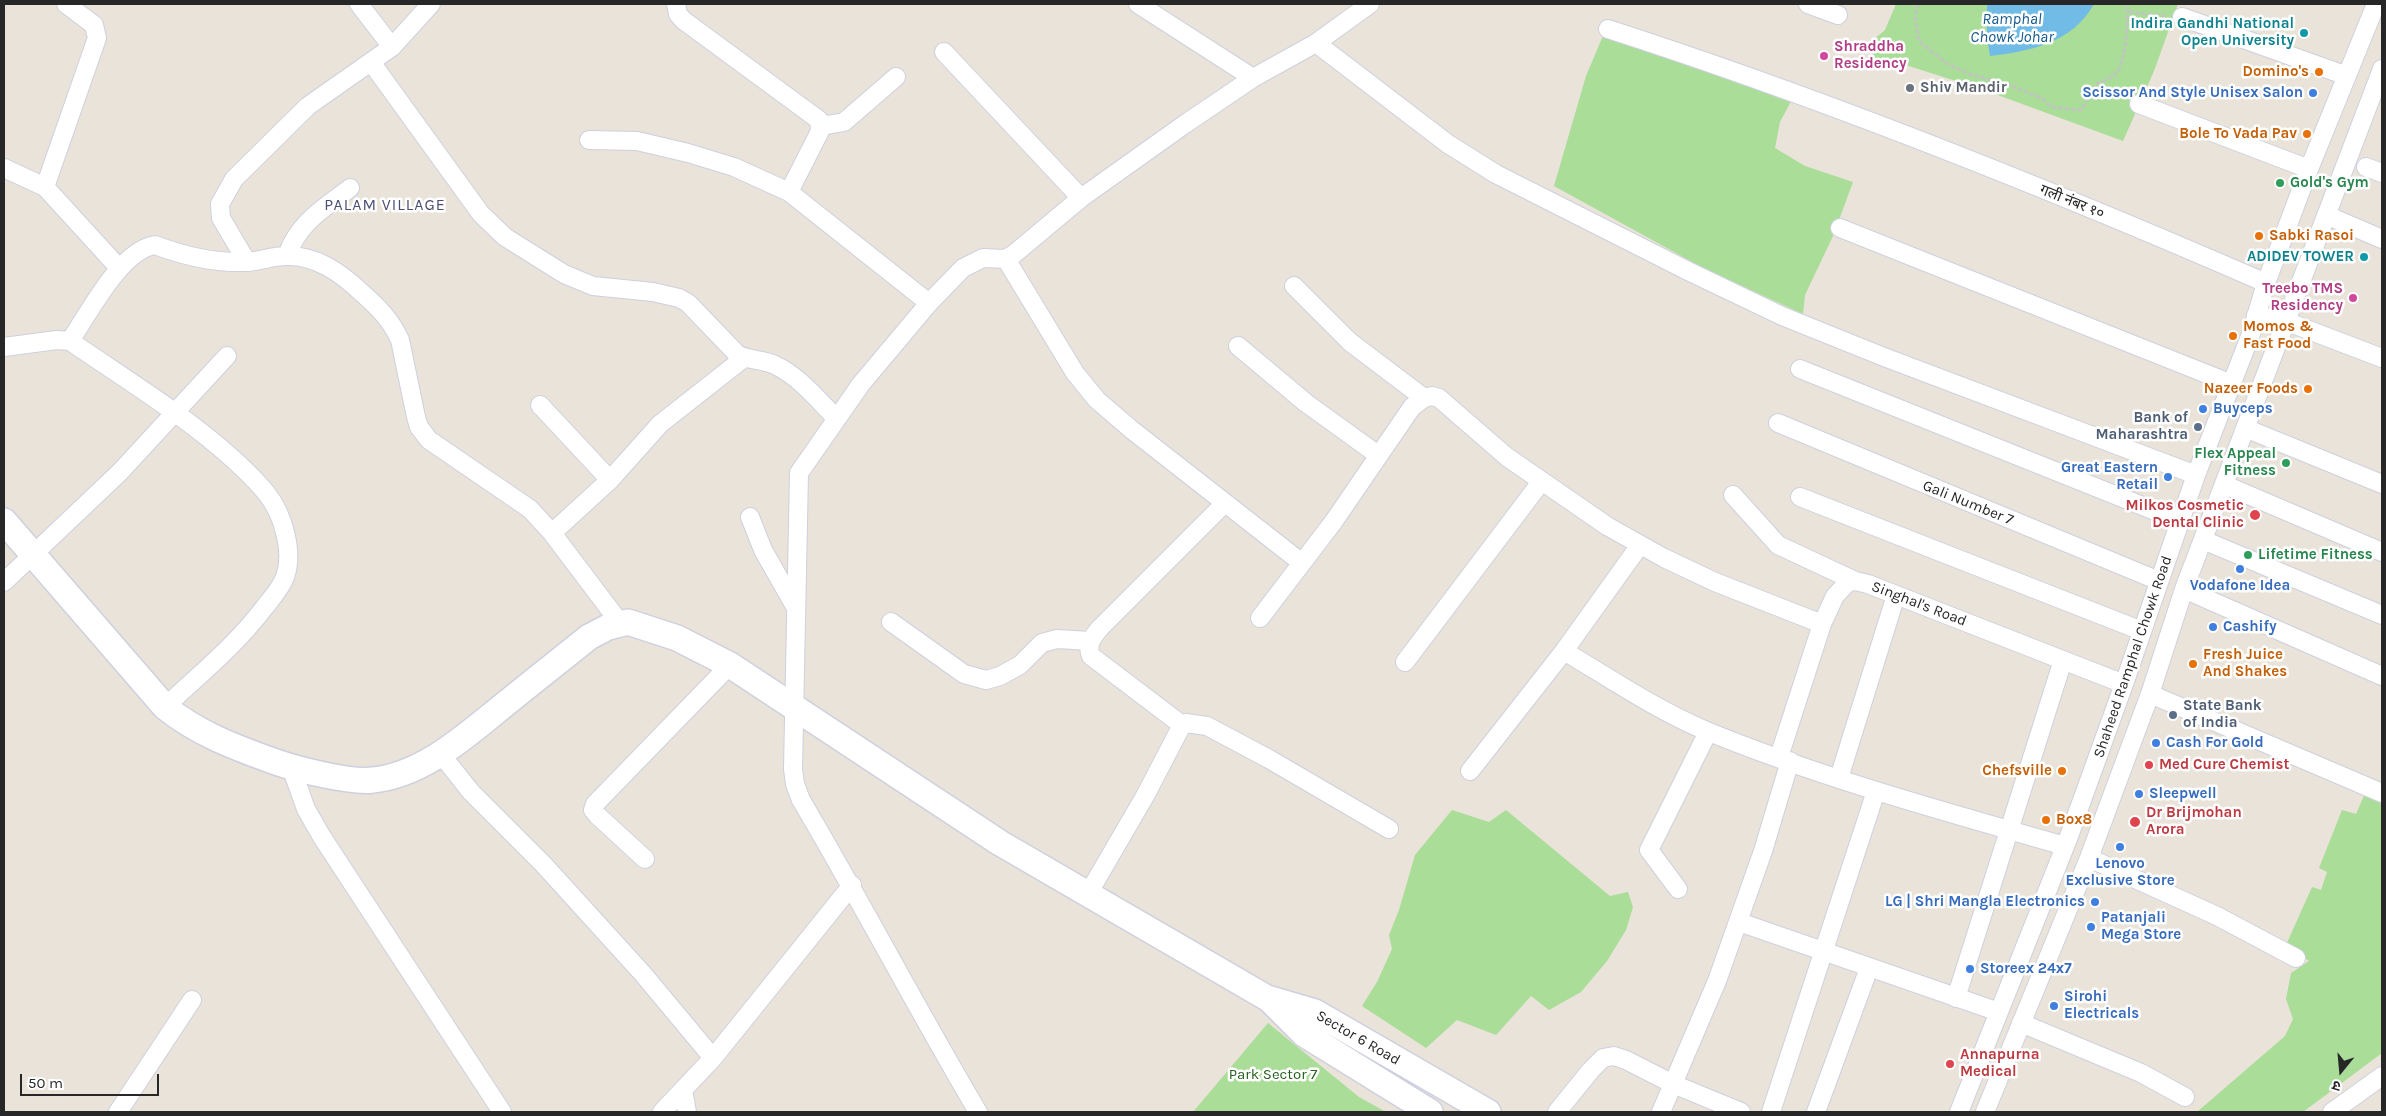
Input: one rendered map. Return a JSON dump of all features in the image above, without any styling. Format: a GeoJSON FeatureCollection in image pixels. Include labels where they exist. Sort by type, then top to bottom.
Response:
{"type":"FeatureCollection","features":[{"type":"Feature","properties":{"kind":"street"},"geometry":{"type":"LineString","coordinates":[[45,187],[98,33],[94,25],[66,4]]}},
{"type":"Feature","properties":{"kind":"street"},"geometry":{"type":"LineString","coordinates":[[359,4],[392,47]]}},
{"type":"Feature","properties":{"kind":"street"},"geometry":{"type":"LineString","coordinates":[[247,262],[221,218],[220,204],[234,179],[308,106],[392,47],[431,4]]}},
{"type":"Feature","properties":{"kind":"street"},"geometry":{"type":"LineString","coordinates":[[676,4],[678,14],[682,20],[815,116],[821,126]]}},
{"type":"Feature","properties":{"kind":"street"},"geometry":{"type":"LineString","coordinates":[[1138,4],[1253,78]]}},
{"type":"Feature","properties":{"kind":"street"},"geometry":{"type":"LineString","coordinates":[[978,1112],[940,1047],[852,885],[801,800],[795,784],[793,768],[795,708],[794,635],[799,473],[861,384],[929,303],[963,268],[983,258],[1006,259],[1082,198],[1253,78],[1316,43],[1370,4]]}},
{"type":"Feature","properties":{"kind":"street"},"geometry":{"type":"LineString","coordinates":[[1808,4],[1838,15]]}},
{"type":"Feature","properties":{"kind":"street","name":"Shaheed Ramphal Chowk Road"},"geometry":{"type":"LineString","coordinates":[[1959,1112],[2065,846],[2124,684],[2196,475],[2232,384],[2266,283],[2309,169],[2376,4]]}},
{"type":"Feature","properties":{"kind":"street"},"geometry":{"type":"LineString","coordinates":[[2177,17],[2347,76]]}},
{"type":"Feature","properties":{"kind":"street","name":"गली नंबर १०"},"geometry":{"type":"LineString","coordinates":[[1608,29],[1687,54],[1876,123],[2266,283]]}},
{"type":"Feature","properties":{"kind":"street"},"geometry":{"type":"LineString","coordinates":[[1316,43],[1448,144],[1496,174],[1688,271],[1782,316],[2196,475]]}},
{"type":"Feature","properties":{"kind":"street"},"geometry":{"type":"LineString","coordinates":[[944,52],[1082,198]]}},
{"type":"Feature","properties":{"kind":"street"},"geometry":{"type":"LineString","coordinates":[[371,62],[481,214],[505,237],[564,274],[594,286],[653,292],[679,298],[688,303],[729,347],[744,358],[767,362],[793,374],[837,419]]}},
{"type":"Feature","properties":{"kind":"street","name":"Shaheed Ramphal Chowk Road"},"geometry":{"type":"LineString","coordinates":[[1985,1112],[2089,858],[2150,694],[2184,590],[2225,485],[2284,321],[2382,69]]}},
{"type":"Feature","properties":{"kind":"street"},"geometry":{"type":"LineString","coordinates":[[821,126],[844,122],[896,77]]}},
{"type":"Feature","properties":{"kind":"street"},"geometry":{"type":"LineString","coordinates":[[2139,104],[2309,169]]}},
{"type":"Feature","properties":{"kind":"street"},"geometry":{"type":"LineString","coordinates":[[789,192],[821,126]]}},
{"type":"Feature","properties":{"kind":"street"},"geometry":{"type":"LineString","coordinates":[[589,140],[637,142],[688,152],[734,167],[789,192],[929,303]]}},
{"type":"Feature","properties":{"kind":"street"},"geometry":{"type":"LineString","coordinates":[[4,168],[45,187],[119,268]]}},
{"type":"Feature","properties":{"kind":"street"},"geometry":{"type":"LineString","coordinates":[[287,255],[293,240],[303,225],[350,188]]}},
{"type":"Feature","properties":{"kind":"street"},"geometry":{"type":"LineString","coordinates":[[2326,215],[2382,239]]}},
{"type":"Feature","properties":{"kind":"street"},"geometry":{"type":"LineString","coordinates":[[1840,228],[2232,384]]}},
{"type":"Feature","properties":{"kind":"street"},"geometry":{"type":"LineString","coordinates":[[70,342],[119,268],[148,246],[156,245],[203,259],[247,262],[287,255],[324,264],[342,274],[388,318],[400,340],[416,417],[424,434],[447,454],[521,501],[552,533],[620,623]]}},
{"type":"Feature","properties":{"kind":"street"},"geometry":{"type":"LineString","coordinates":[[1006,259],[1075,373],[1097,400],[1302,563]]}},
{"type":"Feature","properties":{"kind":"street"},"geometry":{"type":"LineString","coordinates":[[1294,286],[1350,342],[1424,398]]}},
{"type":"Feature","properties":{"kind":"street"},"geometry":{"type":"LineString","coordinates":[[2256,314],[2284,321],[2382,358]]}},
{"type":"Feature","properties":{"kind":"street"},"geometry":{"type":"LineString","coordinates":[[4,347],[57,340],[70,342],[176,413],[216,443],[256,480],[269,495],[278,512],[284,532],[288,564],[284,578],[248,629],[165,707]]}},
{"type":"Feature","properties":{"kind":"street"},"geometry":{"type":"LineString","coordinates":[[1238,346],[1306,403],[1378,455]]}},
{"type":"Feature","properties":{"kind":"street"},"geometry":{"type":"LineString","coordinates":[[4,582],[32,553],[120,472],[227,356]]}},
{"type":"Feature","properties":{"kind":"street"},"geometry":{"type":"LineString","coordinates":[[552,533],[610,480],[660,424],[744,358]]}},
{"type":"Feature","properties":{"kind":"street"},"geometry":{"type":"LineString","coordinates":[[1800,370],[2180,521]]}},
{"type":"Feature","properties":{"kind":"street"},"geometry":{"type":"LineString","coordinates":[[1260,618],[1334,521],[1412,408],[1424,398],[1432,396],[1445,402],[1507,457],[1541,482],[1640,544],[1715,582],[1822,624]]}},
{"type":"Feature","properties":{"kind":"street"},"geometry":{"type":"LineString","coordinates":[[540,405],[610,480]]}},
{"type":"Feature","properties":{"kind":"street","name":"Gali Number 7"},"geometry":{"type":"LineString","coordinates":[[1778,423],[2159,581]]}},
{"type":"Feature","properties":{"kind":"street"},"geometry":{"type":"LineString","coordinates":[[2245,428],[2382,484]]}},
{"type":"Feature","properties":{"kind":"street"},"geometry":{"type":"LineString","coordinates":[[1405,662],[1541,482]]}},
{"type":"Feature","properties":{"kind":"street"},"geometry":{"type":"LineString","coordinates":[[2225,485],[2382,552]]}},
{"type":"Feature","properties":{"kind":"street","name":"Singhal's Road"},"geometry":{"type":"LineString","coordinates":[[1734,495],[1778,545],[1855,581],[1868,584],[2124,684]]}},
{"type":"Feature","properties":{"kind":"street"},"geometry":{"type":"LineString","coordinates":[[1800,497],[2142,631]]}},
{"type":"Feature","properties":{"kind":"street"},"geometry":{"type":"LineString","coordinates":[[1182,725],[1091,656],[1089,649],[1091,641],[1100,628],[1225,503]]}},
{"type":"Feature","properties":{"kind":"street"},"geometry":{"type":"LineString","coordinates":[[750,517],[763,550],[796,608]]}},
{"type":"Feature","properties":{"kind":"street"},"geometry":{"type":"LineString","coordinates":[[4,521],[165,707],[204,734],[244,751],[291,767],[371,781],[393,777],[440,753],[590,637],[620,623],[628,622],[659,631],[730,665],[1000,843],[1267,998]]}},
{"type":"Feature","properties":{"kind":"street"},"geometry":{"type":"LineString","coordinates":[[2204,540],[2382,615]]}},
{"type":"Feature","properties":{"kind":"street"},"geometry":{"type":"LineString","coordinates":[[1470,771],[1564,652],[1640,544]]}},
{"type":"Feature","properties":{"kind":"street"},"geometry":{"type":"LineString","coordinates":[[1661,1112],[1702,1021],[1738,922],[1822,624],[1835,596],[1848,582],[1855,581]]}},
{"type":"Feature","properties":{"kind":"street"},"geometry":{"type":"LineString","coordinates":[[2184,590],[2382,676]]}},
{"type":"Feature","properties":{"kind":"street"},"geometry":{"type":"LineString","coordinates":[[1839,778],[1896,595]]}},
{"type":"Feature","properties":{"kind":"street"},"geometry":{"type":"LineString","coordinates":[[891,622],[964,674],[986,680],[1000,676],[1020,665],[1042,643],[1056,639],[1091,641]]}},
{"type":"Feature","properties":{"kind":"street"},"geometry":{"type":"LineString","coordinates":[[1564,652],[1667,712],[1708,732],[1876,791],[2065,846]]}},
{"type":"Feature","properties":{"kind":"street"},"geometry":{"type":"LineString","coordinates":[[1956,998],[2063,660]]}},
{"type":"Feature","properties":{"kind":"street"},"geometry":{"type":"LineString","coordinates":[[645,859],[597,816],[594,810],[595,804],[730,665]]}},
{"type":"Feature","properties":{"kind":"street"},"geometry":{"type":"LineString","coordinates":[[2150,694],[2382,793]]}},
{"type":"Feature","properties":{"kind":"street"},"geometry":{"type":"LineString","coordinates":[[1088,894],[1145,796],[1182,725],[1186,723],[1207,726],[1269,759],[1389,829]]}},
{"type":"Feature","properties":{"kind":"street"},"geometry":{"type":"LineString","coordinates":[[1678,889],[1649,850],[1708,732]]}},
{"type":"Feature","properties":{"kind":"street"},"geometry":{"type":"LineString","coordinates":[[440,753],[471,792],[551,872],[643,974],[713,1058]]}},
{"type":"Feature","properties":{"kind":"street"},"geometry":{"type":"LineString","coordinates":[[291,767],[306,809],[322,837],[502,1112]]}},
{"type":"Feature","properties":{"kind":"street"},"geometry":{"type":"LineString","coordinates":[[1771,1112],[1876,791]]}},
{"type":"Feature","properties":{"kind":"street"},"geometry":{"type":"LineString","coordinates":[[2089,858],[2217,916],[2296,958]]}},
{"type":"Feature","properties":{"kind":"street"},"geometry":{"type":"LineString","coordinates":[[662,1112],[713,1058],[852,885]]}},
{"type":"Feature","properties":{"kind":"street"},"geometry":{"type":"LineString","coordinates":[[1738,922],[1998,1012]]}},
{"type":"Feature","properties":{"kind":"street"},"geometry":{"type":"LineString","coordinates":[[1816,1112],[1869,968]]}},
{"type":"Feature","properties":{"kind":"street","name":"Sector 6 Road"},"geometry":{"type":"LineString","coordinates":[[1267,998],[1304,1034],[1430,1112]]}},
{"type":"Feature","properties":{"kind":"street","name":"Sector 6 Road"},"geometry":{"type":"LineString","coordinates":[[1267,998],[1314,1012],[1488,1112]]}},
{"type":"Feature","properties":{"kind":"street"},"geometry":{"type":"LineString","coordinates":[[118,1112],[192,1000]]}},
{"type":"Feature","properties":{"kind":"street"},"geometry":{"type":"LineString","coordinates":[[2021,1023],[2141,1073],[2185,1097]]}},
{"type":"Feature","properties":{"kind":"street"},"geometry":{"type":"LineString","coordinates":[[1558,1112],[1591,1070],[1603,1058],[1614,1056],[1626,1060],[1673,1084],[1741,1112]]}},
{"type":"Feature","properties":{"kind":"street"},"geometry":{"type":"LineString","coordinates":[[2332,1112],[2382,1076]]}},
{"type":"Feature","properties":{"kind":"street"},"geometry":{"type":"LineString","coordinates":[[683,1090],[688,1112]]}},
{"type":"Feature","properties":{"kind":"path"},"geometry":{"type":"LineString","coordinates":[[1918,4],[1915,17],[1919,41],[1940,59],[1974,76],[2007,84],[2043,99],[2051,107],[2069,110],[2080,110],[2087,104],[2096,85],[2116,72],[2121,65],[2128,28],[2129,12],[2127,4]]}},
{"type":"Feature","properties":{"kind":"path"},"geometry":{"type":"LineString","coordinates":[[2129,12],[2177,17]]}},
{"type":"Feature","properties":{"kind":"green space"},"geometry":{"type":"Polygon","coordinates":[[[1896,4],[2178,4],[2154,71],[2123,141],[1984,90],[1887,59],[1877,60],[1866,46],[1885,30],[1896,4]]]}},
{"type":"Feature","properties":{"kind":"green space"},"geometry":{"type":"Polygon","coordinates":[[[1612,27],[1714,55],[1797,90],[1780,122],[1775,148],[1805,166],[1853,182],[1833,236],[1805,295],[1803,314],[1705,269],[1554,186],[1586,76],[1605,31],[1612,27]]]}},
{"type":"Feature","properties":{"kind":"green space"},"geometry":{"type":"Polygon","coordinates":[[[2367,789],[2382,797],[2382,1053],[2303,1112],[2197,1112],[2285,1036],[2293,1019],[2286,999],[2291,973],[2309,961],[2286,945],[2312,887],[2321,890],[2327,872],[2319,868],[2342,810],[2356,814],[2367,789]]]}},
{"type":"Feature","properties":{"kind":"green space"},"geometry":{"type":"Polygon","coordinates":[[[1452,810],[1489,822],[1506,810],[1610,896],[1628,892],[1633,907],[1626,930],[1607,961],[1581,992],[1549,1010],[1531,996],[1496,1035],[1457,1020],[1426,1048],[1362,1006],[1377,982],[1392,949],[1389,935],[1399,910],[1415,855],[1452,810]]]}},
{"type":"Feature","properties":{"kind":"green space","name":"Park Sector 7"},"geometry":{"type":"Polygon","coordinates":[[[1268,1023],[1359,1097],[1386,1112],[1193,1112],[1268,1023]]]}},
{"type":"Feature","properties":{"kind":"water","name":"Ramphal Chowk Johar"},"geometry":{"type":"Polygon","coordinates":[[[1987,4],[2094,4],[2074,28],[2049,43],[2035,48],[1990,56],[1987,37],[1987,4]]]}},
{"type":"Feature","properties":{"kind":"place","name":"Indira Gandhi National Open University"},"geometry":{"type":"Point","coordinates":[2304,33]}},
{"type":"Feature","properties":{"kind":"place","name":"Shraddha Residency"},"geometry":{"type":"Point","coordinates":[1824,56]}},
{"type":"Feature","properties":{"kind":"place","name":"Domino's"},"geometry":{"type":"Point","coordinates":[2319,72]}},
{"type":"Feature","properties":{"kind":"place","name":"Shiv Mandir"},"geometry":{"type":"Point","coordinates":[1910,88]}},
{"type":"Feature","properties":{"kind":"place","name":"Scissor And Style Unisex Salon"},"geometry":{"type":"Point","coordinates":[2313,93]}},
{"type":"Feature","properties":{"kind":"place","name":"Bole To Vada Pav"},"geometry":{"type":"Point","coordinates":[2307,134]}},
{"type":"Feature","properties":{"kind":"place","name":"Gold's Gym"},"geometry":{"type":"Point","coordinates":[2280,183]}},
{"type":"Feature","properties":{"kind":"place","name":"Sabki Rasoi"},"geometry":{"type":"Point","coordinates":[2259,236]}},
{"type":"Feature","properties":{"kind":"place","name":"ADIDEV TOWER"},"geometry":{"type":"Point","coordinates":[2364,257]}},
{"type":"Feature","properties":{"kind":"place","name":"Treebo TMS Residency"},"geometry":{"type":"Point","coordinates":[2353,298]}},
{"type":"Feature","properties":{"kind":"place","name":"Momos & Fast Food"},"geometry":{"type":"Point","coordinates":[2233,336]}},
{"type":"Feature","properties":{"kind":"place","name":"Nazeer Foods"},"geometry":{"type":"Point","coordinates":[2308,389]}},
{"type":"Feature","properties":{"kind":"place","name":"Buyceps"},"geometry":{"type":"Point","coordinates":[2203,409]}},
{"type":"Feature","properties":{"kind":"place","name":"Bank of Maharashtra"},"geometry":{"type":"Point","coordinates":[2198,427]}},
{"type":"Feature","properties":{"kind":"place","name":"Flex Appeal Fitness"},"geometry":{"type":"Point","coordinates":[2286,463]}},
{"type":"Feature","properties":{"kind":"place","name":"Great Eastern Retail"},"geometry":{"type":"Point","coordinates":[2168,477]}},
{"type":"Feature","properties":{"kind":"place","name":"Milkos Cosmetic Dental Clinic"},"geometry":{"type":"Point","coordinates":[2255,515]}},
{"type":"Feature","properties":{"kind":"place","name":"Lifetime Fitness"},"geometry":{"type":"Point","coordinates":[2248,555]}},
{"type":"Feature","properties":{"kind":"place","name":"Vodafone Idea"},"geometry":{"type":"Point","coordinates":[2240,569]}},
{"type":"Feature","properties":{"kind":"place","name":"Cashify"},"geometry":{"type":"Point","coordinates":[2213,627]}},
{"type":"Feature","properties":{"kind":"place","name":"Fresh Juice And Shakes"},"geometry":{"type":"Point","coordinates":[2193,664]}},
{"type":"Feature","properties":{"kind":"place","name":"State Bank of India"},"geometry":{"type":"Point","coordinates":[2173,715]}},
{"type":"Feature","properties":{"kind":"place","name":"Cash For Gold"},"geometry":{"type":"Point","coordinates":[2156,743]}},
{"type":"Feature","properties":{"kind":"place","name":"Med Cure Chemist"},"geometry":{"type":"Point","coordinates":[2149,765]}},
{"type":"Feature","properties":{"kind":"place","name":"Chefsville"},"geometry":{"type":"Point","coordinates":[2062,771]}},
{"type":"Feature","properties":{"kind":"place","name":"Sleepwell"},"geometry":{"type":"Point","coordinates":[2139,794]}},
{"type":"Feature","properties":{"kind":"place","name":"Box8"},"geometry":{"type":"Point","coordinates":[2046,820]}},
{"type":"Feature","properties":{"kind":"place","name":"Dr Brijmohan Arora"},"geometry":{"type":"Point","coordinates":[2135,822]}},
{"type":"Feature","properties":{"kind":"place","name":"Lenovo Exclusive Store"},"geometry":{"type":"Point","coordinates":[2120,847]}},
{"type":"Feature","properties":{"kind":"place","name":"LG | Shri Mangla Electronics"},"geometry":{"type":"Point","coordinates":[2095,902]}},
{"type":"Feature","properties":{"kind":"place","name":"Patanjali Mega Store"},"geometry":{"type":"Point","coordinates":[2091,927]}},
{"type":"Feature","properties":{"kind":"place","name":"Storeex 24x7"},"geometry":{"type":"Point","coordinates":[1970,969]}},
{"type":"Feature","properties":{"kind":"place","name":"Sirohi Electricals"},"geometry":{"type":"Point","coordinates":[2054,1006]}},
{"type":"Feature","properties":{"kind":"place","name":"Annapurna Medical"},"geometry":{"type":"Point","coordinates":[1950,1064]}},
{"type":"Feature","properties":{"kind":"district","name":"PALAM VILLAGE"},"geometry":{"type":"Point","coordinates":[385,205]}}]}
